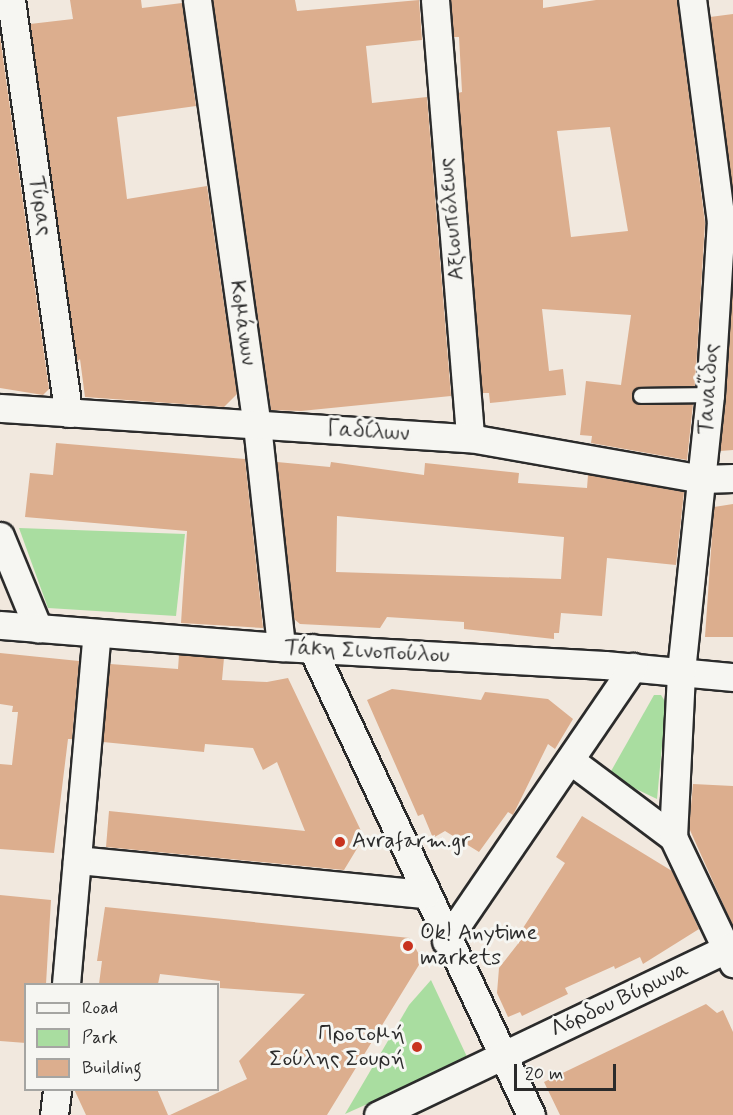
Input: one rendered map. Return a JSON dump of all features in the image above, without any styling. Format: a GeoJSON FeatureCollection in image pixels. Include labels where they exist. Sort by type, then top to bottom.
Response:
{"type":"FeatureCollection","features":[{"type":"Feature","properties":{"kind":"street","name":"Τύρας"},"geometry":{"type":"LineString","coordinates":[[11,0],[68,413]]}},
{"type":"Feature","properties":{"kind":"street","name":"Κομάνων"},"geometry":{"type":"LineString","coordinates":[[197,0],[257,425],[281,647]]}},
{"type":"Feature","properties":{"kind":"street","name":"Αξιουπόλεως"},"geometry":{"type":"LineString","coordinates":[[435,0],[470,438]]}},
{"type":"Feature","properties":{"kind":"street","name":"Ταναΐδος"},"geometry":{"type":"LineString","coordinates":[[673,837],[681,671],[702,479],[722,394],[721,222],[692,0]]}},
{"type":"Feature","properties":{"kind":"street","name":"Γαδίλων"},"geometry":{"type":"LineString","coordinates":[[0,408],[470,438],[702,479],[733,478]]}},
{"type":"Feature","properties":{"kind":"street"},"geometry":{"type":"LineString","coordinates":[[0,536],[38,628]]}},
{"type":"Feature","properties":{"kind":"street","name":"Τάκη Σινοπούλου"},"geometry":{"type":"LineString","coordinates":[[0,625],[281,647],[633,667],[733,677]]}},
{"type":"Feature","properties":{"kind":"street"},"geometry":{"type":"LineString","coordinates":[[66,983],[97,633]]}},
{"type":"Feature","properties":{"kind":"street"},"geometry":{"type":"LineString","coordinates":[[312,648],[446,941],[531,1115]]}},
{"type":"Feature","properties":{"kind":"street"},"geometry":{"type":"LineString","coordinates":[[446,941],[633,667]]}},
{"type":"Feature","properties":{"kind":"street"},"geometry":{"type":"LineString","coordinates":[[570,760],[673,837],[731,953]]}},
{"type":"Feature","properties":{"kind":"street"},"geometry":{"type":"LineString","coordinates":[[77,860],[425,894]]}},
{"type":"Feature","properties":{"kind":"street","name":"Λόρδου Βύρωνα"},"geometry":{"type":"LineString","coordinates":[[378,1115],[502,1056],[731,953]]}},
{"type":"Feature","properties":{"kind":"street"},"geometry":{"type":"LineString","coordinates":[[54,1115],[57,1091]]}},
{"type":"Feature","properties":{"kind":"lane"},"geometry":{"type":"LineString","coordinates":[[641,396],[722,394]]}},
{"type":"Feature","properties":{"kind":"green space"},"geometry":{"type":"Polygon","coordinates":[[[19,528],[185,534],[176,616],[48,608],[19,528]]]}},
{"type":"Feature","properties":{"kind":"green space"},"geometry":{"type":"Polygon","coordinates":[[[654,695],[661,695],[666,703],[657,799],[613,778],[610,773],[654,695]]]}},
{"type":"Feature","properties":{"kind":"green space"},"geometry":{"type":"Polygon","coordinates":[[[431,980],[468,1059],[345,1114],[409,1005],[431,980]]]}},
{"type":"Feature","properties":{"kind":"building"},"geometry":{"type":"Polygon","coordinates":[[[70,0],[141,0],[142,8],[182,3],[196,106],[117,117],[127,199],[207,186],[237,394],[224,407],[85,397],[80,359],[77,362],[30,24],[73,19],[70,0]]]}},
{"type":"Feature","properties":{"kind":"building"},"geometry":{"type":"Polygon","coordinates":[[[213,0],[295,0],[297,11],[419,0],[422,40],[366,46],[372,103],[427,97],[451,396],[301,411],[271,410],[213,0]]]}},
{"type":"Feature","properties":{"kind":"building"},"geometry":{"type":"Polygon","coordinates":[[[451,0],[543,0],[543,8],[596,0],[677,0],[705,223],[695,386],[640,387],[632,397],[641,405],[693,404],[687,460],[591,443],[592,436],[580,435],[586,381],[621,385],[631,315],[542,309],[549,371],[563,369],[566,395],[490,403],[489,393],[482,393],[458,93],[462,92],[459,37],[454,37],[451,0]],[[610,127],[557,131],[571,237],[628,231],[610,127]]]}},
{"type":"Feature","properties":{"kind":"building"},"geometry":{"type":"Polygon","coordinates":[[[733,14],[733,192],[710,17],[733,14]]]}},
{"type":"Feature","properties":{"kind":"building"},"geometry":{"type":"Polygon","coordinates":[[[0,36],[49,389],[43,395],[0,388],[0,36]]]}},
{"type":"Feature","properties":{"kind":"building"},"geometry":{"type":"Polygon","coordinates":[[[733,281],[733,450],[720,451],[726,397],[733,281]]]}},
{"type":"Feature","properties":{"kind":"building"},"geometry":{"type":"Polygon","coordinates":[[[56,443],[245,459],[263,628],[181,623],[187,531],[25,517],[30,473],[53,475],[56,443]]]}},
{"type":"Feature","properties":{"kind":"building"},"geometry":{"type":"Polygon","coordinates":[[[277,462],[330,467],[331,462],[424,475],[425,463],[519,473],[518,483],[587,488],[588,475],[684,492],[676,565],[607,558],[602,616],[561,613],[559,633],[554,633],[554,639],[464,629],[464,622],[387,617],[380,628],[300,624],[294,619],[277,462]],[[337,516],[336,572],[561,579],[564,537],[337,516]]]}},
{"type":"Feature","properties":{"kind":"building"},"geometry":{"type":"Polygon","coordinates":[[[733,504],[733,637],[705,637],[714,507],[733,504]]]}},
{"type":"Feature","properties":{"kind":"building"},"geometry":{"type":"Polygon","coordinates":[[[0,653],[79,661],[72,739],[68,739],[54,853],[0,849],[0,764],[12,765],[18,712],[12,712],[13,706],[0,704],[0,653]]]}},
{"type":"Feature","properties":{"kind":"building"},"geometry":{"type":"Polygon","coordinates":[[[179,655],[224,658],[222,680],[267,682],[288,678],[364,837],[344,870],[106,847],[109,811],[305,831],[277,762],[263,770],[253,748],[205,744],[204,752],[103,742],[110,664],[178,669],[179,655]]]}},
{"type":"Feature","properties":{"kind":"building"},"geometry":{"type":"Polygon","coordinates":[[[392,689],[481,700],[485,692],[548,699],[573,719],[555,749],[548,744],[513,815],[508,812],[479,852],[445,831],[433,838],[423,814],[418,816],[367,700],[392,689]]]}},
{"type":"Feature","properties":{"kind":"building"},"geometry":{"type":"Polygon","coordinates":[[[693,784],[733,786],[733,926],[689,828],[693,784]]]}},
{"type":"Feature","properties":{"kind":"building"},"geometry":{"type":"Polygon","coordinates":[[[582,816],[672,871],[699,929],[643,964],[640,957],[615,969],[614,966],[565,988],[568,994],[522,1016],[520,1012],[508,1017],[497,993],[499,968],[528,931],[523,928],[565,863],[556,857],[582,816]]]}},
{"type":"Feature","properties":{"kind":"building"},"geometry":{"type":"Polygon","coordinates":[[[0,895],[51,900],[46,983],[24,983],[24,1043],[0,1041],[0,895]]]}},
{"type":"Feature","properties":{"kind":"building"},"geometry":{"type":"Polygon","coordinates":[[[105,907],[410,938],[422,960],[327,1115],[170,1115],[247,1079],[239,1061],[305,994],[220,988],[220,981],[160,974],[158,983],[99,983],[102,961],[97,961],[105,907]]]}},
{"type":"Feature","properties":{"kind":"building"},"geometry":{"type":"Polygon","coordinates":[[[706,1004],[717,1013],[723,1010],[733,1032],[733,1115],[560,1115],[544,1082],[706,1004]]]}},
{"type":"Feature","properties":{"kind":"building"},"geometry":{"type":"Polygon","coordinates":[[[75,1091],[158,1091],[168,1115],[86,1115],[75,1091]]]}},
{"type":"Feature","properties":{"kind":"place","name":"Avrafarm.gr"},"geometry":{"type":"Point","coordinates":[340,842]}},
{"type":"Feature","properties":{"kind":"place","name":"Ok! Anytime markets"},"geometry":{"type":"Point","coordinates":[408,946]}},
{"type":"Feature","properties":{"kind":"place","name":"Προτομή Σούλης Σουρή"},"geometry":{"type":"Point","coordinates":[417,1047]}}]}
